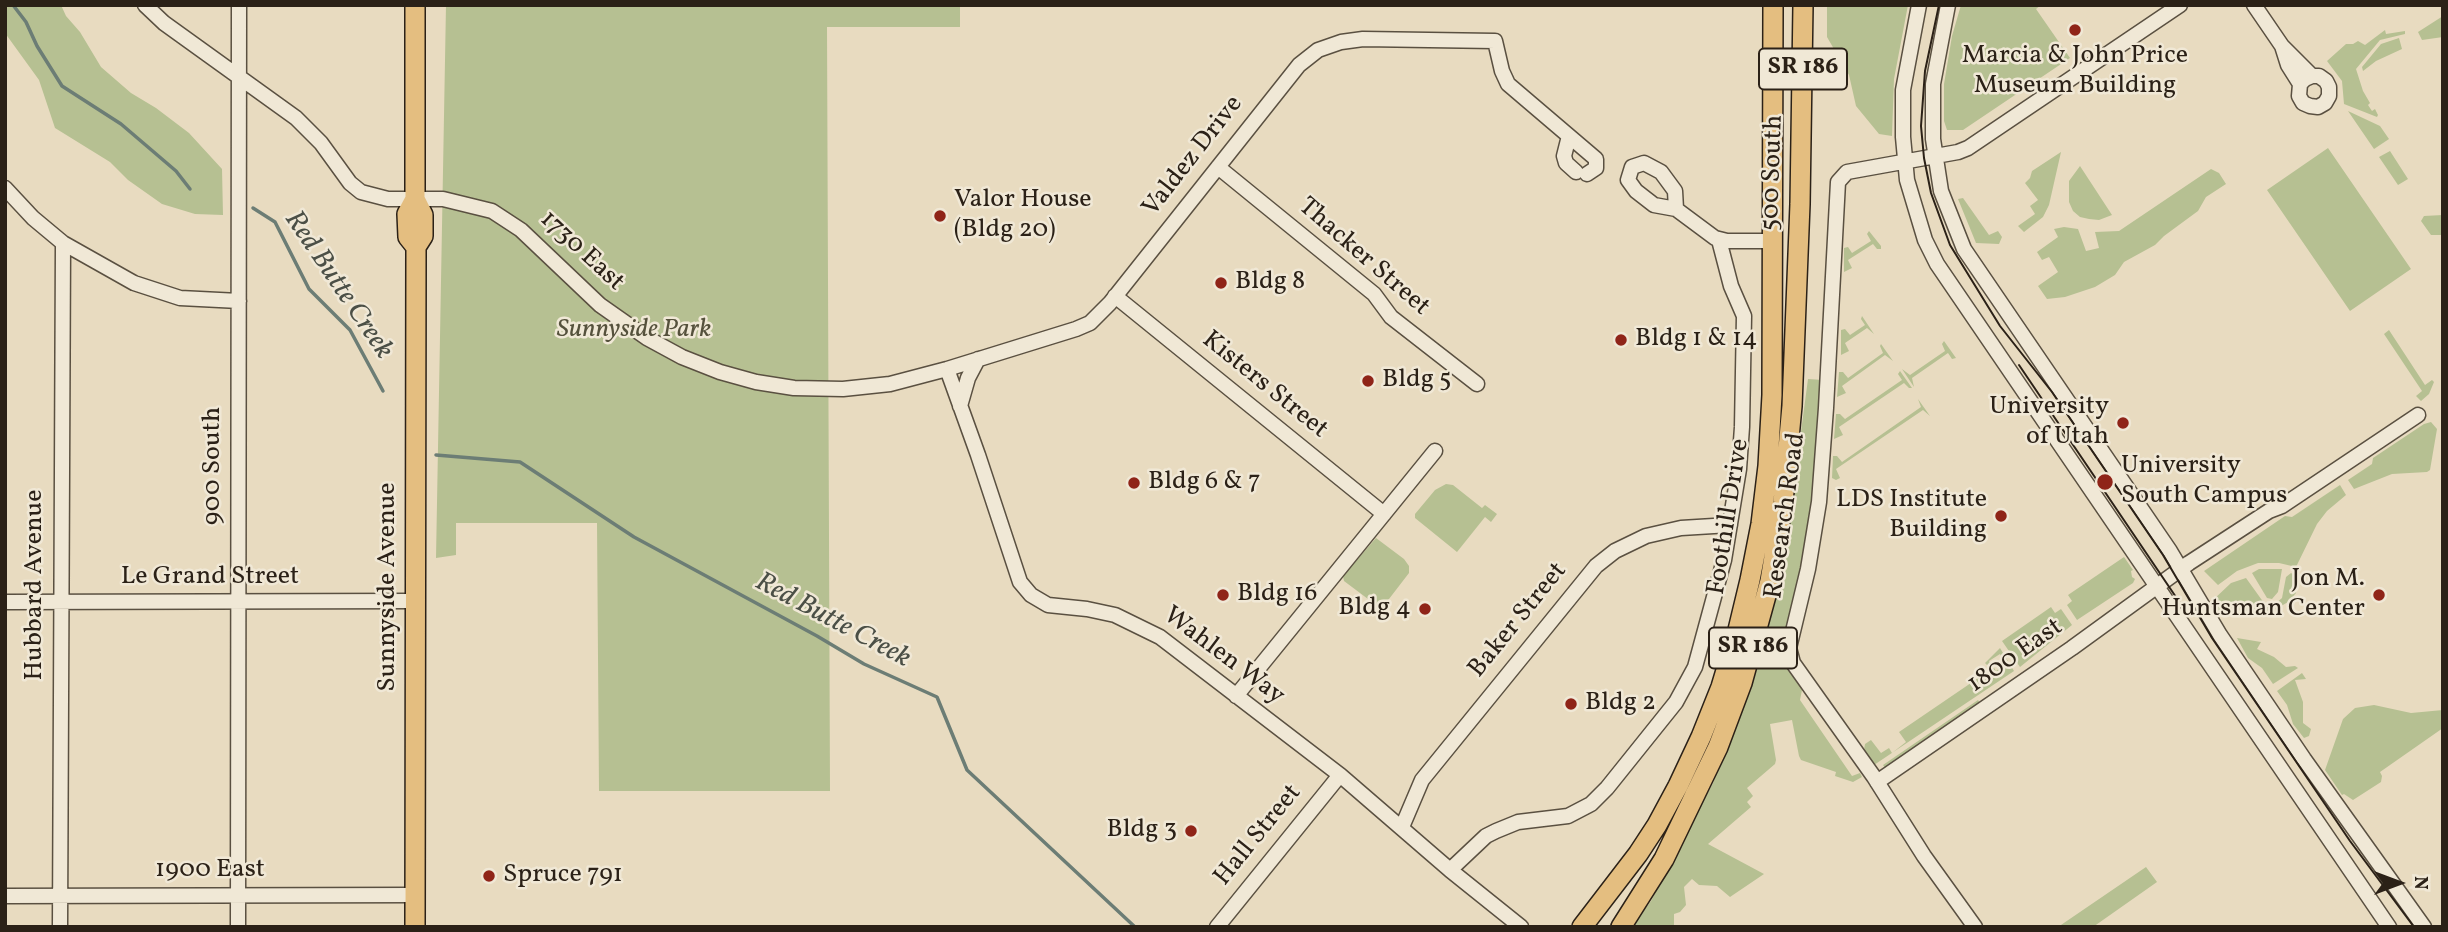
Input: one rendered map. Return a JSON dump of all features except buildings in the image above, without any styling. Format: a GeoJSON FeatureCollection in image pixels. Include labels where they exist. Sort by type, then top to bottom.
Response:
{"type":"FeatureCollection","features":[{"type":"Feature","properties":{"kind":"main road","name":"Sunnyside Avenue"},"geometry":{"type":"LineString","coordinates":[[415,5],[415,199],[423,215],[423,236],[416,247],[415,927]]}},
{"type":"Feature","properties":{"kind":"main road","name":"500 South"},"geometry":{"type":"LineString","coordinates":[[1773,5],[1773,326]]}},
{"type":"Feature","properties":{"kind":"main road","name":"500 South"},"geometry":{"type":"LineString","coordinates":[[1795,341],[1803,5]]}},
{"type":"Feature","properties":{"kind":"main road"},"geometry":{"type":"LineString","coordinates":[[1773,241],[1798,254]]}},
{"type":"Feature","properties":{"kind":"main road","name":"Foothill Drive"},"geometry":{"type":"LineString","coordinates":[[1582,927],[1657,825],[1701,737],[1737,635],[1761,524],[1768,466],[1773,326]]}},
{"type":"Feature","properties":{"kind":"main road","name":"Foothill Drive"},"geometry":{"type":"LineString","coordinates":[[1621,927],[1664,859],[1703,780],[1731,715],[1752,652],[1770,580],[1783,502],[1795,341]]}},
{"type":"Feature","properties":{"kind":"street","name":"1730 East"},"geometry":{"type":"LineString","coordinates":[[145,5],[164,23],[288,111],[321,143],[355,188],[381,198],[449,200],[502,216],[521,230],[606,310],[682,357],[756,382],[794,388],[828,389]]}},
{"type":"Feature","properties":{"kind":"street","name":"900 South"},"geometry":{"type":"LineString","coordinates":[[238,927],[239,5]]}},
{"type":"Feature","properties":{"kind":"street"},"geometry":{"type":"LineString","coordinates":[[1919,5],[1903,90],[1916,216],[1937,264],[2389,927]]}},
{"type":"Feature","properties":{"kind":"street"},"geometry":{"type":"LineString","coordinates":[[1948,5],[1933,83],[1934,156],[1941,191],[1964,250],[2181,569],[2220,635],[2304,759],[2424,927]]}},
{"type":"Feature","properties":{"kind":"street","name":"Research Road"},"geometry":{"type":"LineString","coordinates":[[1975,927],[1793,663],[1789,648],[1808,569],[1819,502],[1838,182],[1847,172],[1968,148],[2180,5]]}},
{"type":"Feature","properties":{"kind":"street"},"geometry":{"type":"LineString","coordinates":[[2254,5],[2282,46],[2288,65],[2306,80]]}},
{"type":"Feature","properties":{"kind":"street","name":"Valdez Drive"},"geometry":{"type":"LineString","coordinates":[[828,389],[890,384],[1083,327],[1096,318],[1115,296],[1300,65],[1318,50],[1352,40],[1495,41],[1502,72],[1508,83],[1596,159],[1596,168],[1581,173],[1566,163],[1564,156],[1569,136]]}},
{"type":"Feature","properties":{"kind":"street","name":"Thacker Street"},"geometry":{"type":"LineString","coordinates":[[1218,167],[1374,294],[1391,317],[1477,384]]}},
{"type":"Feature","properties":{"kind":"street"},"geometry":{"type":"LineString","coordinates":[[5,188],[33,218],[63,243],[111,271],[150,289],[180,298],[239,302]]}},
{"type":"Feature","properties":{"kind":"street"},"geometry":{"type":"LineString","coordinates":[[1676,209],[1719,240],[1773,241]]}},
{"type":"Feature","properties":{"kind":"street"},"geometry":{"type":"LineString","coordinates":[[1450,870],[1486,836],[1496,831],[1518,822],[1568,816],[1591,804],[1608,788],[1676,702],[1687,684],[1711,614],[1730,525],[1741,441],[1744,316],[1731,286],[1719,240]]}},
{"type":"Feature","properties":{"kind":"street","name":"Hubbard Avenue"},"geometry":{"type":"LineString","coordinates":[[60,927],[63,243]]}},
{"type":"Feature","properties":{"kind":"street","name":"Kisters Street"},"geometry":{"type":"LineString","coordinates":[[1115,296],[1384,514]]}},
{"type":"Feature","properties":{"kind":"street"},"geometry":{"type":"LineString","coordinates":[[960,406],[968,378],[978,359]]}},
{"type":"Feature","properties":{"kind":"street","name":"Wahlen Way"},"geometry":{"type":"LineString","coordinates":[[947,369],[1020,582],[1031,595],[1048,605],[1101,611],[1140,625],[1160,637],[1340,775],[1521,927]]}},
{"type":"Feature","properties":{"kind":"street","name":"1800 East"},"geometry":{"type":"LineString","coordinates":[[1877,782],[2072,648],[2181,569],[2418,415]]}},
{"type":"Feature","properties":{"kind":"street"},"geometry":{"type":"LineString","coordinates":[[1236,696],[1435,451]]}},
{"type":"Feature","properties":{"kind":"street","name":"Baker Street"},"geometry":{"type":"LineString","coordinates":[[1402,827],[1422,780],[1596,566],[1615,551],[1646,536],[1681,528],[1730,525]]}},
{"type":"Feature","properties":{"kind":"street","name":"Le Grand Street"},"geometry":{"type":"LineString","coordinates":[[5,603],[415,601]]}},
{"type":"Feature","properties":{"kind":"street","name":"Hall Street"},"geometry":{"type":"LineString","coordinates":[[1217,927],[1340,775]]}},
{"type":"Feature","properties":{"kind":"street","name":"1900 East"},"geometry":{"type":"LineString","coordinates":[[5,896],[415,895]]}},
{"type":"Feature","properties":{"kind":"green space"},"geometry":{"type":"Polygon","coordinates":[[[5,5],[61,5],[101,67],[131,93],[189,133],[222,169],[223,215],[195,214],[162,204],[128,180],[110,162],[55,128],[39,80],[5,33],[5,5]]]}},
{"type":"Feature","properties":{"kind":"green space","name":"Sunnyside Park"},"geometry":{"type":"Polygon","coordinates":[[[446,5],[960,5],[960,27],[827,27],[830,791],[599,791],[597,523],[456,523],[456,555],[436,558],[446,5]]]}},
{"type":"Feature","properties":{"kind":"green space"},"geometry":{"type":"Polygon","coordinates":[[[1827,5],[1908,5],[1894,79],[1892,136],[1879,134],[1856,106],[1849,75],[1827,37],[1827,5]]]}},
{"type":"Feature","properties":{"kind":"green space"},"geometry":{"type":"Polygon","coordinates":[[[1961,5],[2041,5],[2036,9],[2070,58],[1963,130],[1947,130],[1944,121],[1944,84],[1952,36],[1961,5]]]}},
{"type":"Feature","properties":{"kind":"green space"},"geometry":{"type":"Polygon","coordinates":[[[2443,16],[2443,37],[2422,40],[2418,32],[2443,16]]]}},
{"type":"Feature","properties":{"kind":"green space"},"geometry":{"type":"Polygon","coordinates":[[[2385,30],[2386,34],[2405,31],[2405,34],[2380,40],[2356,69],[2370,103],[2368,105],[2372,111],[2375,109],[2377,117],[2344,104],[2342,81],[2327,61],[2346,44],[2358,41],[2365,45],[2385,30]]]}},
{"type":"Feature","properties":{"kind":"green space"},"geometry":{"type":"Polygon","coordinates":[[[2399,38],[2402,49],[2376,61],[2363,71],[2362,67],[2381,44],[2399,38]]]}},
{"type":"Feature","properties":{"kind":"green space"},"geometry":{"type":"Polygon","coordinates":[[[2348,111],[2380,126],[2389,139],[2374,149],[2348,111]]]}},
{"type":"Feature","properties":{"kind":"green space"},"geometry":{"type":"Polygon","coordinates":[[[2328,148],[2411,269],[2350,311],[2267,190],[2328,148]]]}},
{"type":"Feature","properties":{"kind":"green space"},"geometry":{"type":"Polygon","coordinates":[[[2390,151],[2408,179],[2398,185],[2379,157],[2390,151]]]}},
{"type":"Feature","properties":{"kind":"green space"},"geometry":{"type":"Polygon","coordinates":[[[2061,152],[2049,205],[2043,217],[2024,232],[2018,226],[2035,214],[2030,206],[2038,200],[2025,183],[2032,171],[2061,152]]]}},
{"type":"Feature","properties":{"kind":"green space"},"geometry":{"type":"Polygon","coordinates":[[[2080,166],[2112,215],[2099,220],[2089,219],[2080,217],[2073,211],[2069,202],[2069,181],[2080,166]]]}},
{"type":"Feature","properties":{"kind":"green space"},"geometry":{"type":"Polygon","coordinates":[[[2211,169],[2219,173],[2226,184],[2206,197],[2198,211],[2155,245],[2124,262],[2115,275],[2095,287],[2065,297],[2047,299],[2038,286],[2058,272],[2049,257],[2042,260],[2037,252],[2058,237],[2054,229],[2078,229],[2086,251],[2099,248],[2095,232],[2119,231],[2211,169]]]}},
{"type":"Feature","properties":{"kind":"green space"},"geometry":{"type":"Polygon","coordinates":[[[1963,198],[1989,235],[1998,231],[2002,237],[1999,244],[1976,243],[1958,199],[1963,198]]]}},
{"type":"Feature","properties":{"kind":"green space"},"geometry":{"type":"Polygon","coordinates":[[[2443,215],[2443,235],[2431,235],[2421,221],[2424,216],[2443,215]]]}},
{"type":"Feature","properties":{"kind":"green space"},"geometry":{"type":"Polygon","coordinates":[[[1869,231],[1881,249],[1877,249],[1873,244],[1848,260],[1852,268],[1844,272],[1844,248],[1848,247],[1852,253],[1871,241],[1867,234],[1869,231]]]}},
{"type":"Feature","properties":{"kind":"green space"},"geometry":{"type":"Polygon","coordinates":[[[1862,316],[1874,334],[1867,328],[1845,343],[1849,351],[1841,355],[1841,330],[1845,329],[1850,335],[1865,325],[1862,316]]]}},
{"type":"Feature","properties":{"kind":"green space"},"geometry":{"type":"Polygon","coordinates":[[[2389,330],[2425,385],[2432,380],[2434,382],[2429,394],[2421,401],[2416,396],[2422,391],[2384,334],[2389,330]]]}},
{"type":"Feature","properties":{"kind":"green space"},"geometry":{"type":"Polygon","coordinates":[[[1944,341],[1956,358],[1952,359],[1948,353],[1912,378],[1914,387],[1902,369],[1910,375],[1945,351],[1942,344],[1944,341]]]}},
{"type":"Feature","properties":{"kind":"green space"},"geometry":{"type":"Polygon","coordinates":[[[1881,344],[1893,361],[1885,355],[1842,386],[1846,393],[1837,397],[1839,372],[1843,372],[1848,378],[1883,353],[1881,344]]]}},
{"type":"Feature","properties":{"kind":"green space"},"geometry":{"type":"Polygon","coordinates":[[[1900,371],[1912,388],[1904,383],[1839,427],[1843,435],[1834,439],[1836,414],[1845,419],[1902,380],[1898,374],[1900,371]]]}},
{"type":"Feature","properties":{"kind":"green space"},"geometry":{"type":"Polygon","coordinates":[[[1808,379],[1823,380],[1815,485],[1788,665],[1802,690],[1800,700],[1852,776],[1860,773],[1862,777],[1853,782],[1835,776],[1836,772],[1801,760],[1792,720],[1770,724],[1775,764],[1747,788],[1753,796],[1747,802],[1751,807],[1708,844],[1764,874],[1730,897],[1717,886],[1699,885],[1692,879],[1684,887],[1686,905],[1674,914],[1674,927],[1632,927],[1651,901],[1713,783],[1748,690],[1769,623],[1785,552],[1808,379]]]}},
{"type":"Feature","properties":{"kind":"green space"},"geometry":{"type":"Polygon","coordinates":[[[1918,399],[1930,416],[1923,410],[1836,469],[1840,478],[1832,478],[1833,456],[1837,456],[1842,462],[1921,407],[1918,399]]]}},
{"type":"Feature","properties":{"kind":"green space"},"geometry":{"type":"Polygon","coordinates":[[[2431,422],[2437,429],[2430,470],[2392,474],[2354,489],[2348,480],[2372,464],[2373,458],[2431,422]]]}},
{"type":"Feature","properties":{"kind":"green space"},"geometry":{"type":"Polygon","coordinates":[[[1446,484],[1453,485],[1482,508],[1485,505],[1497,514],[1491,522],[1485,517],[1457,552],[1415,518],[1415,514],[1435,490],[1446,484]]]}},
{"type":"Feature","properties":{"kind":"green space"},"geometry":{"type":"Polygon","coordinates":[[[2340,485],[2346,495],[2327,511],[2317,524],[2296,567],[2279,563],[2258,563],[2237,571],[2218,585],[2204,571],[2285,516],[2292,517],[2340,485]]]}},
{"type":"Feature","properties":{"kind":"green space"},"geometry":{"type":"Polygon","coordinates":[[[1376,538],[1404,559],[1409,566],[1409,573],[1383,605],[1376,605],[1344,581],[1343,576],[1376,538]]]}},
{"type":"Feature","properties":{"kind":"green space"},"geometry":{"type":"Polygon","coordinates":[[[2124,557],[2133,570],[2133,583],[2077,620],[2067,605],[2072,601],[2068,595],[2124,557]]]}},
{"type":"Feature","properties":{"kind":"green space"},"geometry":{"type":"Polygon","coordinates":[[[2259,569],[2282,569],[2278,592],[2272,599],[2267,598],[2252,573],[2259,569]]]}},
{"type":"Feature","properties":{"kind":"green space"},"geometry":{"type":"Polygon","coordinates":[[[2291,573],[2297,577],[2296,593],[2288,602],[2271,612],[2232,610],[2219,613],[2212,601],[2231,583],[2246,578],[2264,603],[2275,604],[2282,598],[2286,577],[2291,573]]]}},
{"type":"Feature","properties":{"kind":"green space"},"geometry":{"type":"Polygon","coordinates":[[[2051,607],[2055,613],[2061,609],[2072,625],[2020,667],[2002,641],[2051,607]]]}},
{"type":"Feature","properties":{"kind":"green space"},"geometry":{"type":"Polygon","coordinates":[[[2237,638],[2261,642],[2257,649],[2274,657],[2286,667],[2298,668],[2273,684],[2262,668],[2248,658],[2237,638]]]}},
{"type":"Feature","properties":{"kind":"green space"},"geometry":{"type":"Polygon","coordinates":[[[2000,648],[2014,671],[1893,752],[1906,742],[1899,732],[1990,670],[1994,668],[1996,671],[2006,664],[2000,654],[1987,665],[1985,663],[2000,648]]]}},
{"type":"Feature","properties":{"kind":"green space"},"geometry":{"type":"Polygon","coordinates":[[[2302,673],[2306,679],[2295,680],[2303,702],[2303,723],[2311,729],[2309,736],[2304,738],[2293,724],[2287,705],[2277,691],[2302,673]]]}},
{"type":"Feature","properties":{"kind":"green space"},"geometry":{"type":"Polygon","coordinates":[[[1978,700],[1980,703],[1885,768],[1883,765],[1978,700]]]}},
{"type":"Feature","properties":{"kind":"green space"},"geometry":{"type":"Polygon","coordinates":[[[2374,705],[2411,713],[2443,710],[2443,728],[2380,772],[2381,782],[2353,800],[2342,795],[2325,770],[2343,719],[2355,708],[2374,705]]]}},
{"type":"Feature","properties":{"kind":"green space"},"geometry":{"type":"Polygon","coordinates":[[[1871,740],[1881,753],[1889,748],[1892,753],[1874,765],[1864,750],[1865,744],[1871,740]]]}},
{"type":"Feature","properties":{"kind":"green space"},"geometry":{"type":"Polygon","coordinates":[[[2146,867],[2157,882],[2093,927],[2058,927],[2146,867]]]}},
{"type":"Feature","properties":{"kind":"waterway"},"geometry":{"type":"LineString","coordinates":[[13,5],[26,22],[37,46],[62,86],[121,124],[176,171],[190,189]]}},
{"type":"Feature","properties":{"kind":"waterway","name":"Red Butte Creek"},"geometry":{"type":"LineString","coordinates":[[253,208],[275,222],[309,289],[350,330],[383,391]]}},
{"type":"Feature","properties":{"kind":"waterway","name":"Red Butte Creek"},"geometry":{"type":"LineString","coordinates":[[436,455],[520,462],[634,537],[864,664],[937,697],[967,770],[1135,927]]}},
{"type":"Feature","properties":{"kind":"tram line"},"geometry":{"type":"LineString","coordinates":[[1939,5],[1925,71],[1921,126],[1931,193],[1950,245],[2000,326],[2052,392],[2163,555],[2212,638],[2350,841],[2414,927]]}},
{"type":"Feature","properties":{"kind":"tram line"},"geometry":{"type":"LineString","coordinates":[[2019,365],[2180,603]]}},
{"type":"Feature","properties":{"kind":"place","name":"Marcia & John Price Museum Building"},"geometry":{"type":"Point","coordinates":[2075,30]}},
{"type":"Feature","properties":{"kind":"place","name":"Valor House (Bldg 20)"},"geometry":{"type":"Point","coordinates":[940,216]}},
{"type":"Feature","properties":{"kind":"place","name":"Bldg 8"},"geometry":{"type":"Point","coordinates":[1221,283]}},
{"type":"Feature","properties":{"kind":"place","name":"Bldg 1 & 14"},"geometry":{"type":"Point","coordinates":[1621,340]}},
{"type":"Feature","properties":{"kind":"place","name":"Bldg 5"},"geometry":{"type":"Point","coordinates":[1368,381]}},
{"type":"Feature","properties":{"kind":"place","name":"University of Utah"},"geometry":{"type":"Point","coordinates":[2123,423]}},
{"type":"Feature","properties":{"kind":"place","name":"University South Campus"},"geometry":{"type":"Point","coordinates":[2105,482]}},
{"type":"Feature","properties":{"kind":"place","name":"Bldg 6 & 7"},"geometry":{"type":"Point","coordinates":[1134,483]}},
{"type":"Feature","properties":{"kind":"place","name":"LDS Institute Building"},"geometry":{"type":"Point","coordinates":[2001,516]}},
{"type":"Feature","properties":{"kind":"place","name":"Bldg 16"},"geometry":{"type":"Point","coordinates":[1223,595]}},
{"type":"Feature","properties":{"kind":"place","name":"Jon M. Huntsman Center"},"geometry":{"type":"Point","coordinates":[2379,595]}},
{"type":"Feature","properties":{"kind":"place","name":"Bldg 4"},"geometry":{"type":"Point","coordinates":[1425,609]}},
{"type":"Feature","properties":{"kind":"place","name":"Bldg 2"},"geometry":{"type":"Point","coordinates":[1571,704]}},
{"type":"Feature","properties":{"kind":"place","name":"Bldg 3"},"geometry":{"type":"Point","coordinates":[1191,831]}},
{"type":"Feature","properties":{"kind":"place","name":"Spruce 791"},"geometry":{"type":"Point","coordinates":[489,876]}}]}
